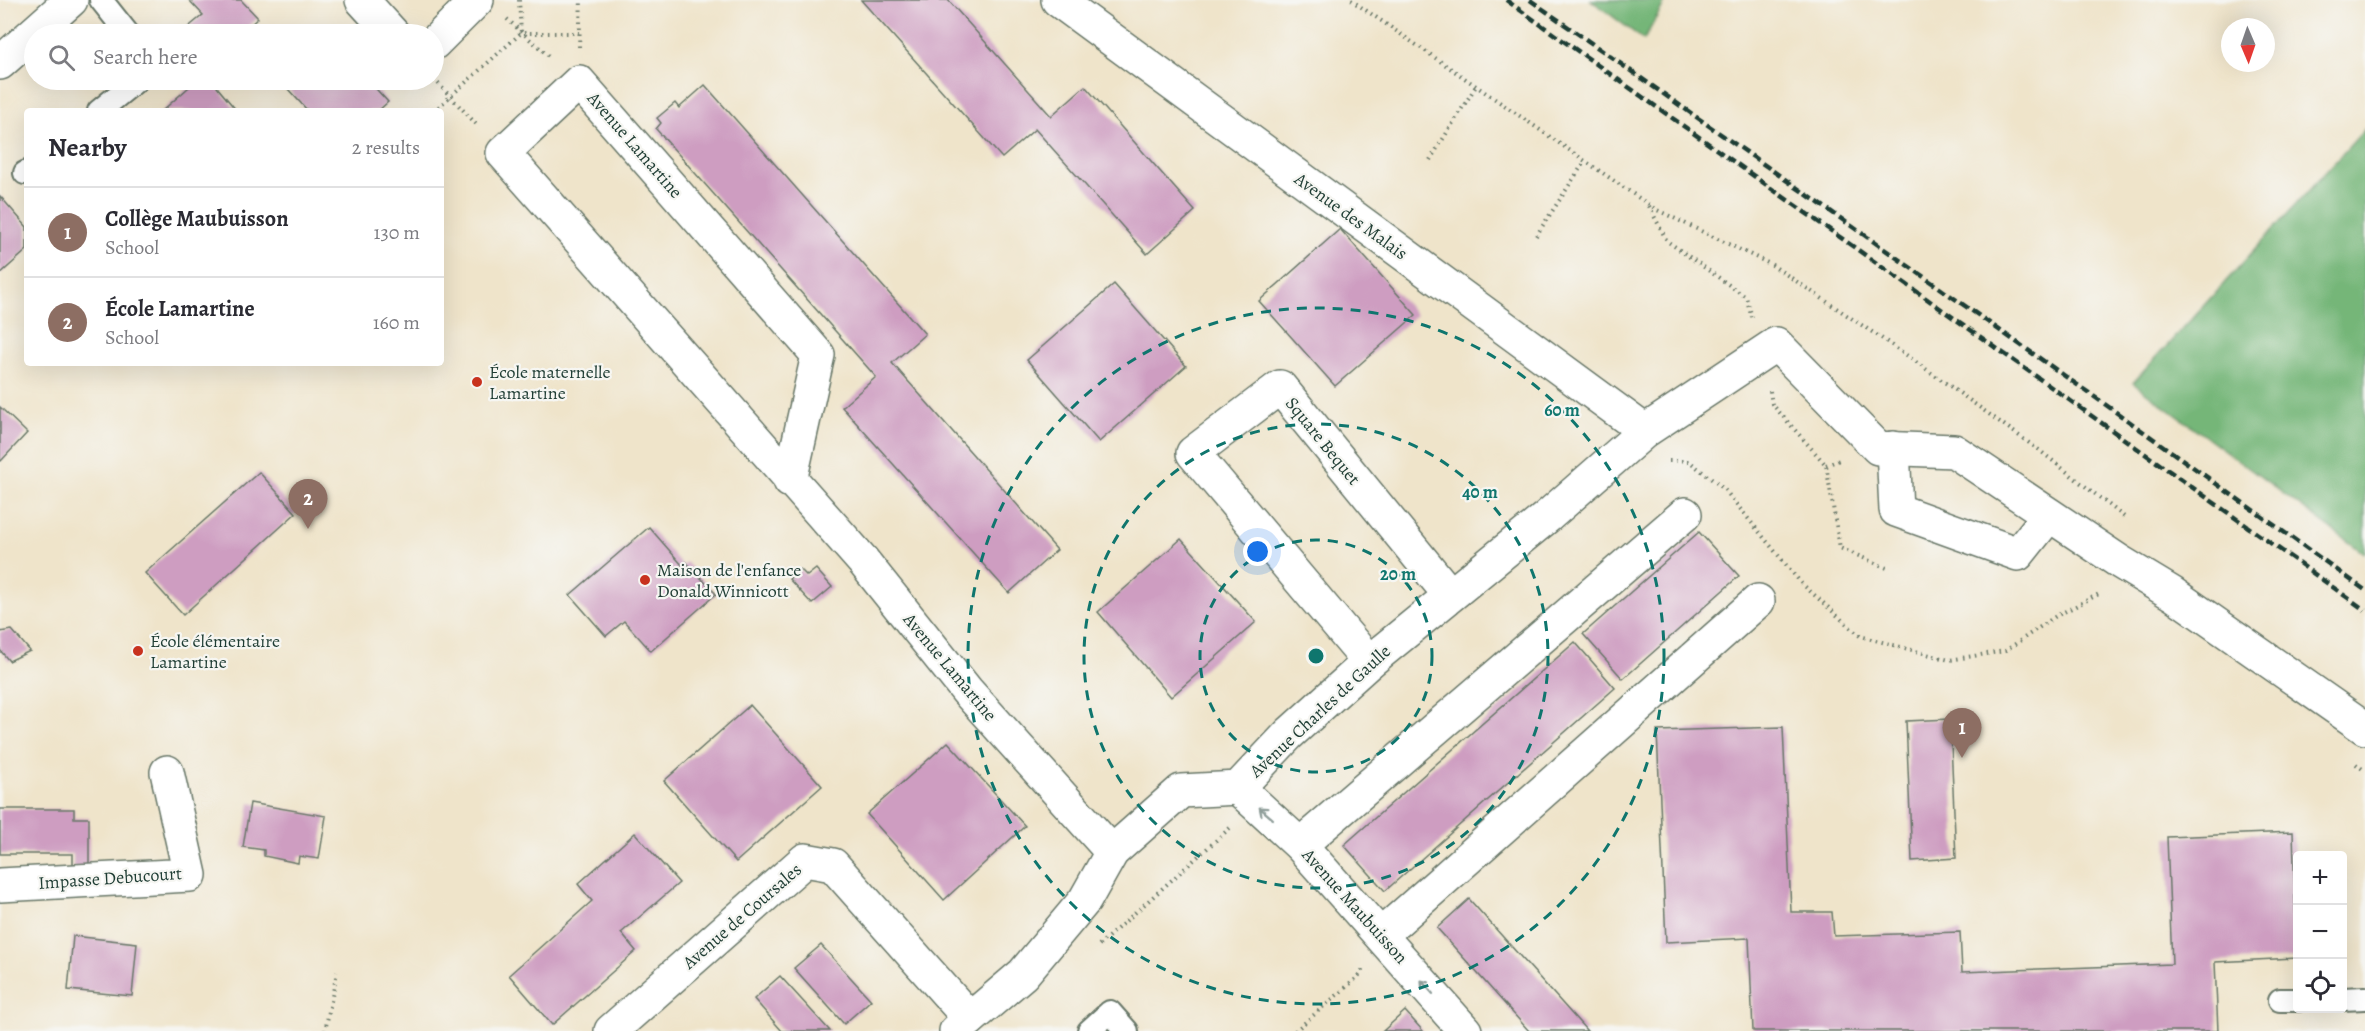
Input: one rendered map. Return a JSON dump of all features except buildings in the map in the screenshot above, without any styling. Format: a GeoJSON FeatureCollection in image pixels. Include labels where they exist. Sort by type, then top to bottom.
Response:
{"type":"FeatureCollection","features":[{"type":"Feature","properties":{"kind":"street"},"geometry":{"type":"LineString","coordinates":[[44,24],[71,0]]}},
{"type":"Feature","properties":{"kind":"street"},"geometry":{"type":"LineString","coordinates":[[362,0],[384,24]]}},
{"type":"Feature","properties":{"kind":"street","name":"Avenue des Malais"},"geometry":{"type":"LineString","coordinates":[[1058,0],[1645,431]]}},
{"type":"Feature","properties":{"kind":"street"},"geometry":{"type":"LineString","coordinates":[[444,38],[491,8]]}},
{"type":"Feature","properties":{"kind":"street"},"geometry":{"type":"LineString","coordinates":[[0,63],[24,42]]}},
{"type":"Feature","properties":{"kind":"street","name":"Avenue Lamartine"},"geometry":{"type":"LineString","coordinates":[[790,481],[818,355],[579,82],[504,153],[790,481],[863,561],[967,691],[1112,852]]}},
{"type":"Feature","properties":{"kind":"street","name":"Avenue Charles de Gaulle"},"geometry":{"type":"LineString","coordinates":[[963,1025],[1030,966],[1085,900],[1112,852],[1181,791],[1238,788],[1289,734],[1369,662],[1548,516],[1645,431],[1776,344],[1878,448],[1893,448]]}},
{"type":"Feature","properties":{"kind":"street","name":"Square Bequet"},"geometry":{"type":"LineString","coordinates":[[1369,662],[1193,453],[1280,387],[1450,595]]}},
{"type":"Feature","properties":{"kind":"street"},"geometry":{"type":"LineString","coordinates":[[2049,515],[2018,554],[1896,510],[1893,448],[1954,451],[2173,594],[2365,728]]}},
{"type":"Feature","properties":{"kind":"street"},"geometry":{"type":"LineString","coordinates":[[1300,845],[1685,514]]}},
{"type":"Feature","properties":{"kind":"street"},"geometry":{"type":"LineString","coordinates":[[1381,935],[1758,601]]}},
{"type":"Feature","properties":{"kind":"street","name":"Impasse Debucourt"},"geometry":{"type":"LineString","coordinates":[[0,885],[190,875],[167,772]]}},
{"type":"Feature","properties":{"kind":"street","name":"Avenue Maubuisson"},"geometry":{"type":"LineString","coordinates":[[1238,788],[1300,845],[1466,1031]]}},
{"type":"Feature","properties":{"kind":"street","name":"Avenue de Coursales"},"geometry":{"type":"LineString","coordinates":[[611,1031],[805,861],[833,865],[963,1025]]}},
{"type":"Feature","properties":{"kind":"lane"},"geometry":{"type":"LineString","coordinates":[[101,0],[120,24]]}},
{"type":"Feature","properties":{"kind":"lane"},"geometry":{"type":"LineString","coordinates":[[103,108],[124,90]]}},
{"type":"Feature","properties":{"kind":"lane"},"geometry":{"type":"LineString","coordinates":[[2347,999],[2365,998]]}},
{"type":"Feature","properties":{"kind":"lane"},"geometry":{"type":"LineString","coordinates":[[1089,1031],[1110,1012],[1127,1031]]}},
{"type":"Feature","properties":{"kind":"path"},"geometry":{"type":"LineString","coordinates":[[519,0],[521,33]]}},
{"type":"Feature","properties":{"kind":"path"},"geometry":{"type":"LineString","coordinates":[[579,82],[580,0]]}},
{"type":"Feature","properties":{"kind":"path"},"geometry":{"type":"LineString","coordinates":[[1351,0],[1655,209],[1772,265]]}},
{"type":"Feature","properties":{"kind":"path"},"geometry":{"type":"LineString","coordinates":[[491,8],[579,82]]}},
{"type":"Feature","properties":{"kind":"path"},"geometry":{"type":"LineString","coordinates":[[437,108],[521,33],[579,33]]}},
{"type":"Feature","properties":{"kind":"path"},"geometry":{"type":"LineString","coordinates":[[1430,160],[1476,86]]}},
{"type":"Feature","properties":{"kind":"path"},"geometry":{"type":"LineString","coordinates":[[444,90],[504,153]]}},
{"type":"Feature","properties":{"kind":"path"},"geometry":{"type":"LineString","coordinates":[[1536,236],[1585,161]]}},
{"type":"Feature","properties":{"kind":"path"},"geometry":{"type":"LineString","coordinates":[[1295,1031],[1358,978],[1381,935]]}},
{"type":"Feature","properties":{"kind":"path"},"geometry":{"type":"LineString","coordinates":[[325,1031],[337,972]]}},
{"type":"Feature","properties":{"kind":"green space"},"geometry":{"type":"Polygon","coordinates":[[[1591,0],[1666,0],[1644,40],[1591,0]]]}},
{"type":"Feature","properties":{"kind":"green space"},"geometry":{"type":"Polygon","coordinates":[[[2365,129],[2365,551],[2364,553],[2133,383],[2365,129]]]}},
{"type":"Feature","properties":{"kind":"railway"},"geometry":{"type":"LineString","coordinates":[[1506,0],[2365,610]]}},
{"type":"Feature","properties":{"kind":"railway"},"geometry":{"type":"LineString","coordinates":[[1530,0],[2365,590]]}},
{"type":"Feature","properties":{"kind":"place","name":"École maternelle Lamartine"},"geometry":{"type":"Point","coordinates":[477,382]}},
{"type":"Feature","properties":{"kind":"place","name":"École Lamartine"},"geometry":{"type":"Point","coordinates":[308,529]}},
{"type":"Feature","properties":{"kind":"place","name":"Maison de l'enfance Donald Winnicott"},"geometry":{"type":"Point","coordinates":[645,580]}},
{"type":"Feature","properties":{"kind":"place","name":"École élémentaire Lamartine"},"geometry":{"type":"Point","coordinates":[138,651]}},
{"type":"Feature","properties":{"kind":"place","name":"Collège Maubuisson"},"geometry":{"type":"Point","coordinates":[1962,758]}}]}
